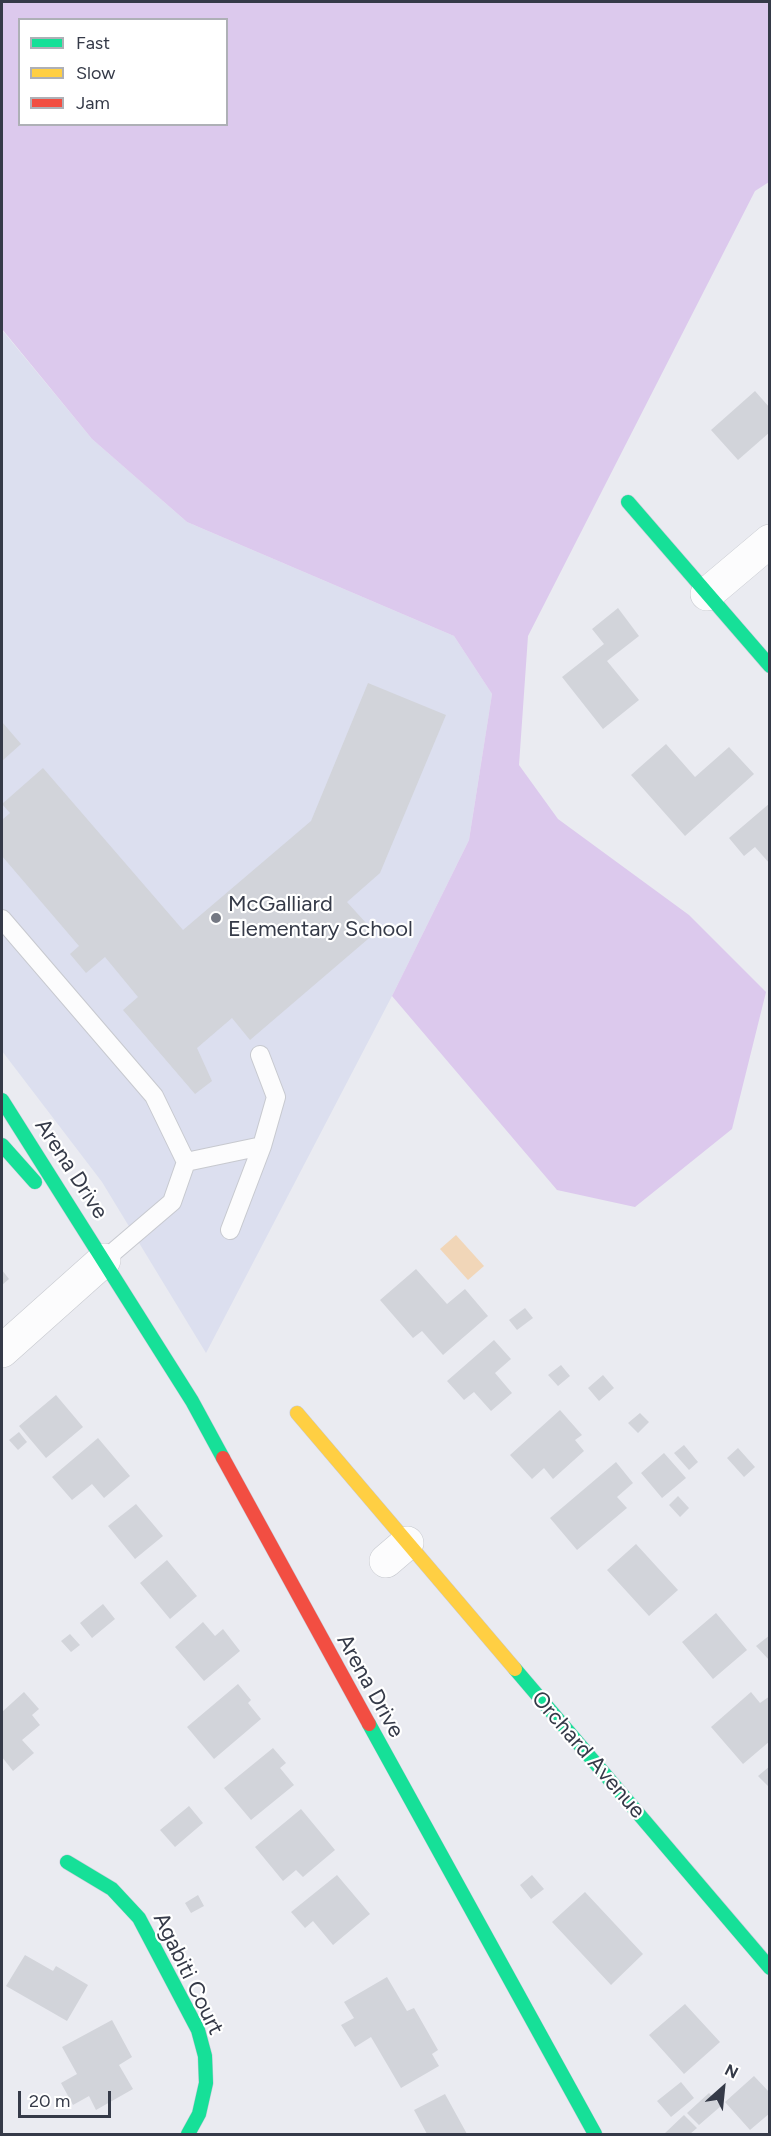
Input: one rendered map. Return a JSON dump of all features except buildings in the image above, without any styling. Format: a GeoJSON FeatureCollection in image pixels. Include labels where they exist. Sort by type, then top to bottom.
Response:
{"type":"FeatureCollection","features":[{"type":"Feature","properties":{"kind":"main road"},"geometry":{"type":"LineString","coordinates":[[628,502],[770,666]]}},
{"type":"Feature","properties":{"kind":"main road","name":"Arena Drive"},"geometry":{"type":"LineString","coordinates":[[2,1100],[192,1401],[595,2134]]}},
{"type":"Feature","properties":{"kind":"main road","name":"Arena Drive"},"geometry":{"type":"LineString","coordinates":[[2,1145],[104,1260]]}},
{"type":"Feature","properties":{"kind":"main road","name":"Orchard Avenue"},"geometry":{"type":"LineString","coordinates":[[297,1413],[396,1552],[770,1968]]}},
{"type":"Feature","properties":{"kind":"main road","name":"Agabiti Court"},"geometry":{"type":"LineString","coordinates":[[67,1862],[112,1889],[140,1918],[198,2030],[205,2056],[206,2084],[199,2114],[188,2134]]}},
{"type":"Feature","properties":{"kind":"street"},"geometry":{"type":"LineString","coordinates":[[707,594],[770,541]]}},
{"type":"Feature","properties":{"kind":"street"},"geometry":{"type":"LineString","coordinates":[[2,1351],[104,1260]]}},
{"type":"Feature","properties":{"kind":"lane"},"geometry":{"type":"LineString","coordinates":[[2,919],[154,1096],[186,1162],[172,1202],[104,1260]]}},
{"type":"Feature","properties":{"kind":"lane"},"geometry":{"type":"LineString","coordinates":[[230,1230],[262,1146],[276,1097],[260,1055]]}},
{"type":"Feature","properties":{"kind":"lane"},"geometry":{"type":"LineString","coordinates":[[186,1162],[262,1146]]}},
{"type":"Feature","properties":{"kind":"shaded area"},"geometry":{"type":"Polygon","coordinates":[[[2,2],[769,2],[769,182],[755,191],[528,636],[519,765],[558,819],[689,915],[766,992],[732,1129],[635,1207],[557,1190],[392,996],[469,840],[492,694],[454,636],[187,522],[92,439],[2,329],[2,2]]]}},
{"type":"Feature","properties":{"kind":"shaded area","name":"McGalliard Elementary School"},"geometry":{"type":"Polygon","coordinates":[[[2,330],[92,439],[187,522],[454,636],[492,694],[469,840],[392,996],[206,1353],[102,1182],[2,1051],[2,330]]]}},
{"type":"Feature","properties":{"kind":"shaded area"},"geometry":{"type":"Polygon","coordinates":[[[456,1235],[484,1266],[468,1280],[440,1249],[456,1235]]]}},
{"type":"Feature","properties":{"kind":"traffic: fast"},"geometry":{"type":"LineString","coordinates":[[628,502],[770,666]]}},
{"type":"Feature","properties":{"kind":"traffic: fast"},"geometry":{"type":"LineString","coordinates":[[2,1100],[192,1401],[223,1458]]}},
{"type":"Feature","properties":{"kind":"traffic: fast"},"geometry":{"type":"LineString","coordinates":[[2,1145],[35,1182]]}},
{"type":"Feature","properties":{"kind":"traffic: fast"},"geometry":{"type":"LineString","coordinates":[[515,1669],[770,1968]]}},
{"type":"Feature","properties":{"kind":"traffic: fast"},"geometry":{"type":"LineString","coordinates":[[369,1724],[595,2134]]}},
{"type":"Feature","properties":{"kind":"traffic: fast"},"geometry":{"type":"LineString","coordinates":[[67,1862],[112,1889],[139,1918],[198,2030],[205,2056],[206,2083],[199,2114],[188,2134]]}},
{"type":"Feature","properties":{"kind":"traffic: slow"},"geometry":{"type":"LineString","coordinates":[[297,1413],[515,1669]]}},
{"type":"Feature","properties":{"kind":"traffic: jam"},"geometry":{"type":"LineString","coordinates":[[223,1458],[369,1724]]}},
{"type":"Feature","properties":{"kind":"place","name":"McGalliard Elementary School"},"geometry":{"type":"Point","coordinates":[216,918]}}]}
